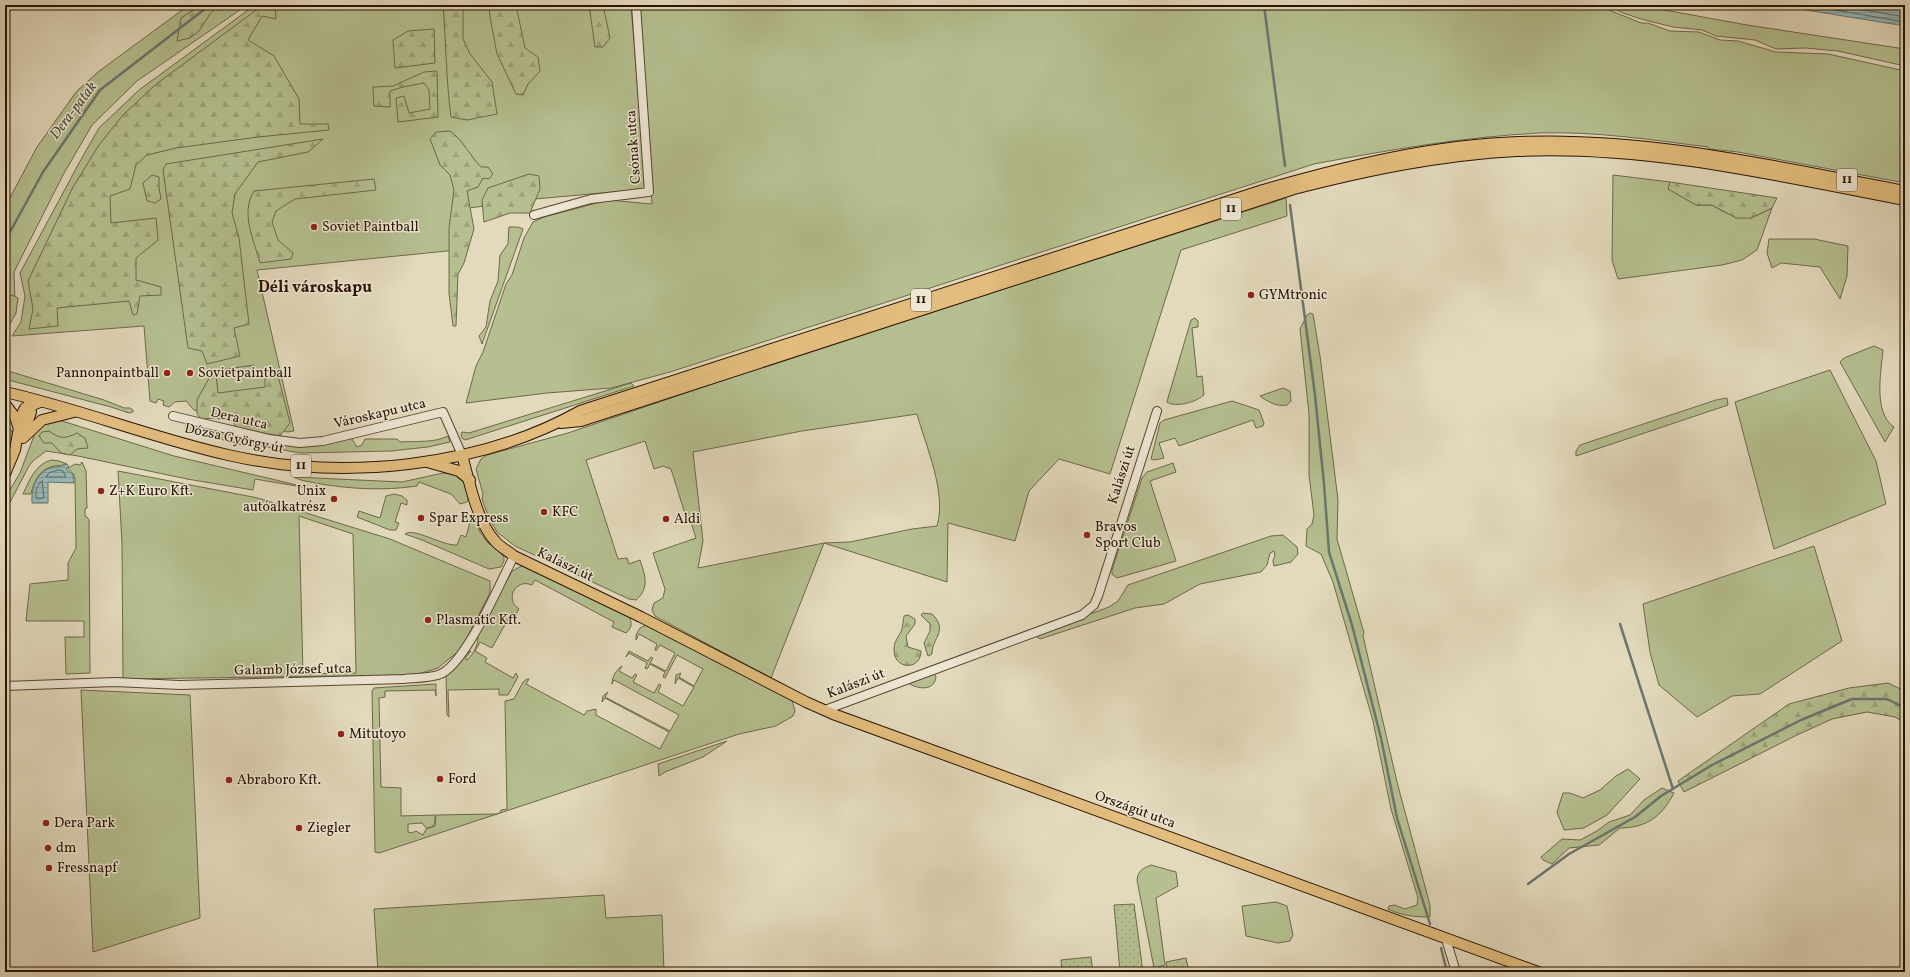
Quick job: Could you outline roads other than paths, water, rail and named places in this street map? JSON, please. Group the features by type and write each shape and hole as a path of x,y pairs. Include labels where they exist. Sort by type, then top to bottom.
{"main road":[{"name":"11","path":"462,455 518,438 557,423 580,411 1262,190 1357,164 1427,151 1519,142 1615,144 1703,154 1905,191"},
{"name":"11","path":"557,423 581,421 1294,189 1366,171 1420,161 1519,151 1606,152 1690,162 1905,200"},
{"name":"Dózsa György út","path":"5,392 32,401 76,411 208,450 243,458 295,466 360,468 390,466 462,455"},
{"path":"15,450 18,426 25,408 32,401"},
{"path":"23,438 31,412 32,401"},
{"path":"5,404 15,417 18,426"},
{"path":"5,474 15,450 23,438 42,420 76,411"},
{"name":"Kalászi út","path":"462,455 488,532 495,542 514,556 641,617 825,710"},
{"path":"424,461 459,472 470,480"},
{"name":"Országút utca","path":"825,710 1538,972"}],"street":[{"name":"Csónak utca","path":"534,215 592,199 650,192 636,5"},
{"name":"Kalászi út","path":"825,710 1082,615 1089,611 1098,596 1157,411"},
{"name":"Városkapu utca","path":"300,443 323,441 443,412 462,455"},
{"name":"Dera utca","path":"173,416 269,439 300,443"},
{"name":"Galamb József utca","path":"5,686 115,682 180,686 404,680 438,675 457,660 470,642 514,556"},
{"path":"1441,937 1456,972"}],"water":[{"path":"1775,5 1905,5 1905,26"},
{"path":"67,464 69,467 66,469 73,475 74,483 48,482 48,503 32,503 33,488 40,475 48,469"}],"waterway":[{"name":"Dera-patak","path":"5,241 43,172 100,90 210,5"},
{"path":"1264,5 1285,166"},
{"path":"1290,205 1315,395 1329,552 1352,625 1381,738 1397,818 1430,924"},
{"path":"1620,624 1673,789"},
{"path":"1528,884 1569,854 1635,817 1661,796 1712,765 1801,720 1852,699 1887,699 1905,708"},
{"path":"1441,948 1447,972"}],"place":[{"name":"Soviet Paintball","path":"314,227"},
{"name":"GYMtronic","path":"1251,295"},
{"name":"Pannonpaintball","path":"167,373"},
{"name":"Sovietpaintball","path":"190,373"},
{"name":"Z+K Euro Kft.","path":"101,491"},
{"name":"Unix autóalkatrész","path":"334,499"},
{"name":"KFC","path":"544,512"},
{"name":"Spar Express","path":"421,518"},
{"name":"Aldi","path":"666,519"},
{"name":"Bravos Sport Club","path":"1087,535"},
{"name":"Plasmatic Kft.","path":"428,620"},
{"name":"Mitutoyo","path":"341,734"},
{"name":"Ford","path":"440,779"},
{"name":"Abraboro Kft.","path":"229,780"},
{"name":"Dera Park","path":"46,823"},
{"name":"Ziegler","path":"299,828"},
{"name":"dm","path":"48,848"},
{"name":"Fressnapf","path":"49,868"}],"district":[{"name":"Déli városkapu","path":"315,288"}]}
